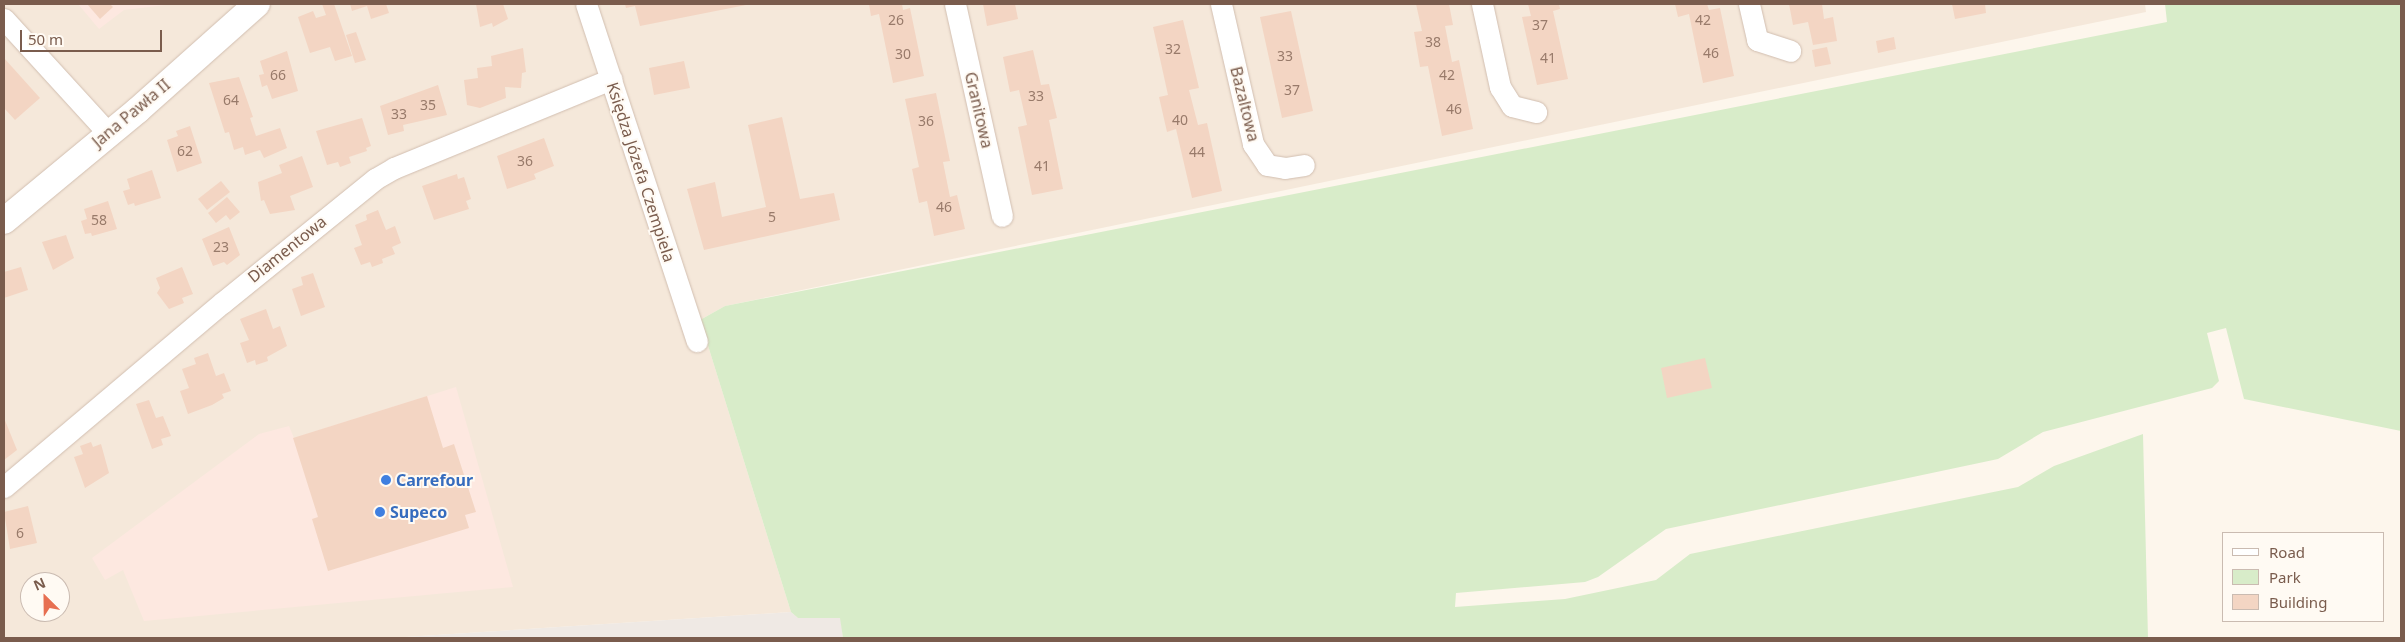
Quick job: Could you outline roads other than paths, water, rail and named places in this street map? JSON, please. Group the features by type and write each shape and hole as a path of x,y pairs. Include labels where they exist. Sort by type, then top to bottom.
{"street":[{"name":"Jana Pawła II","path":"4,221 257,4"},
{"name":"Księdza Józefa Czempiela","path":"586,4 697,340"},
{"name":"Granitowa","path":"955,4 1002,216"},
{"name":"Bazaltowa","path":"1221,4 1252,144 1268,165 1285,168 1304,165"},
{"path":"1482,4 1500,87 1512,106 1536,112"},
{"path":"1750,4 1757,40 1790,51"},
{"path":"4,19 108,133"},
{"name":"Diamentowa","path":"4,486 237,290 375,179 411,161 611,79"}],"place":[{"name":"Carrefour","path":"386,480"},
{"name":"Supeco","path":"380,512"}]}
